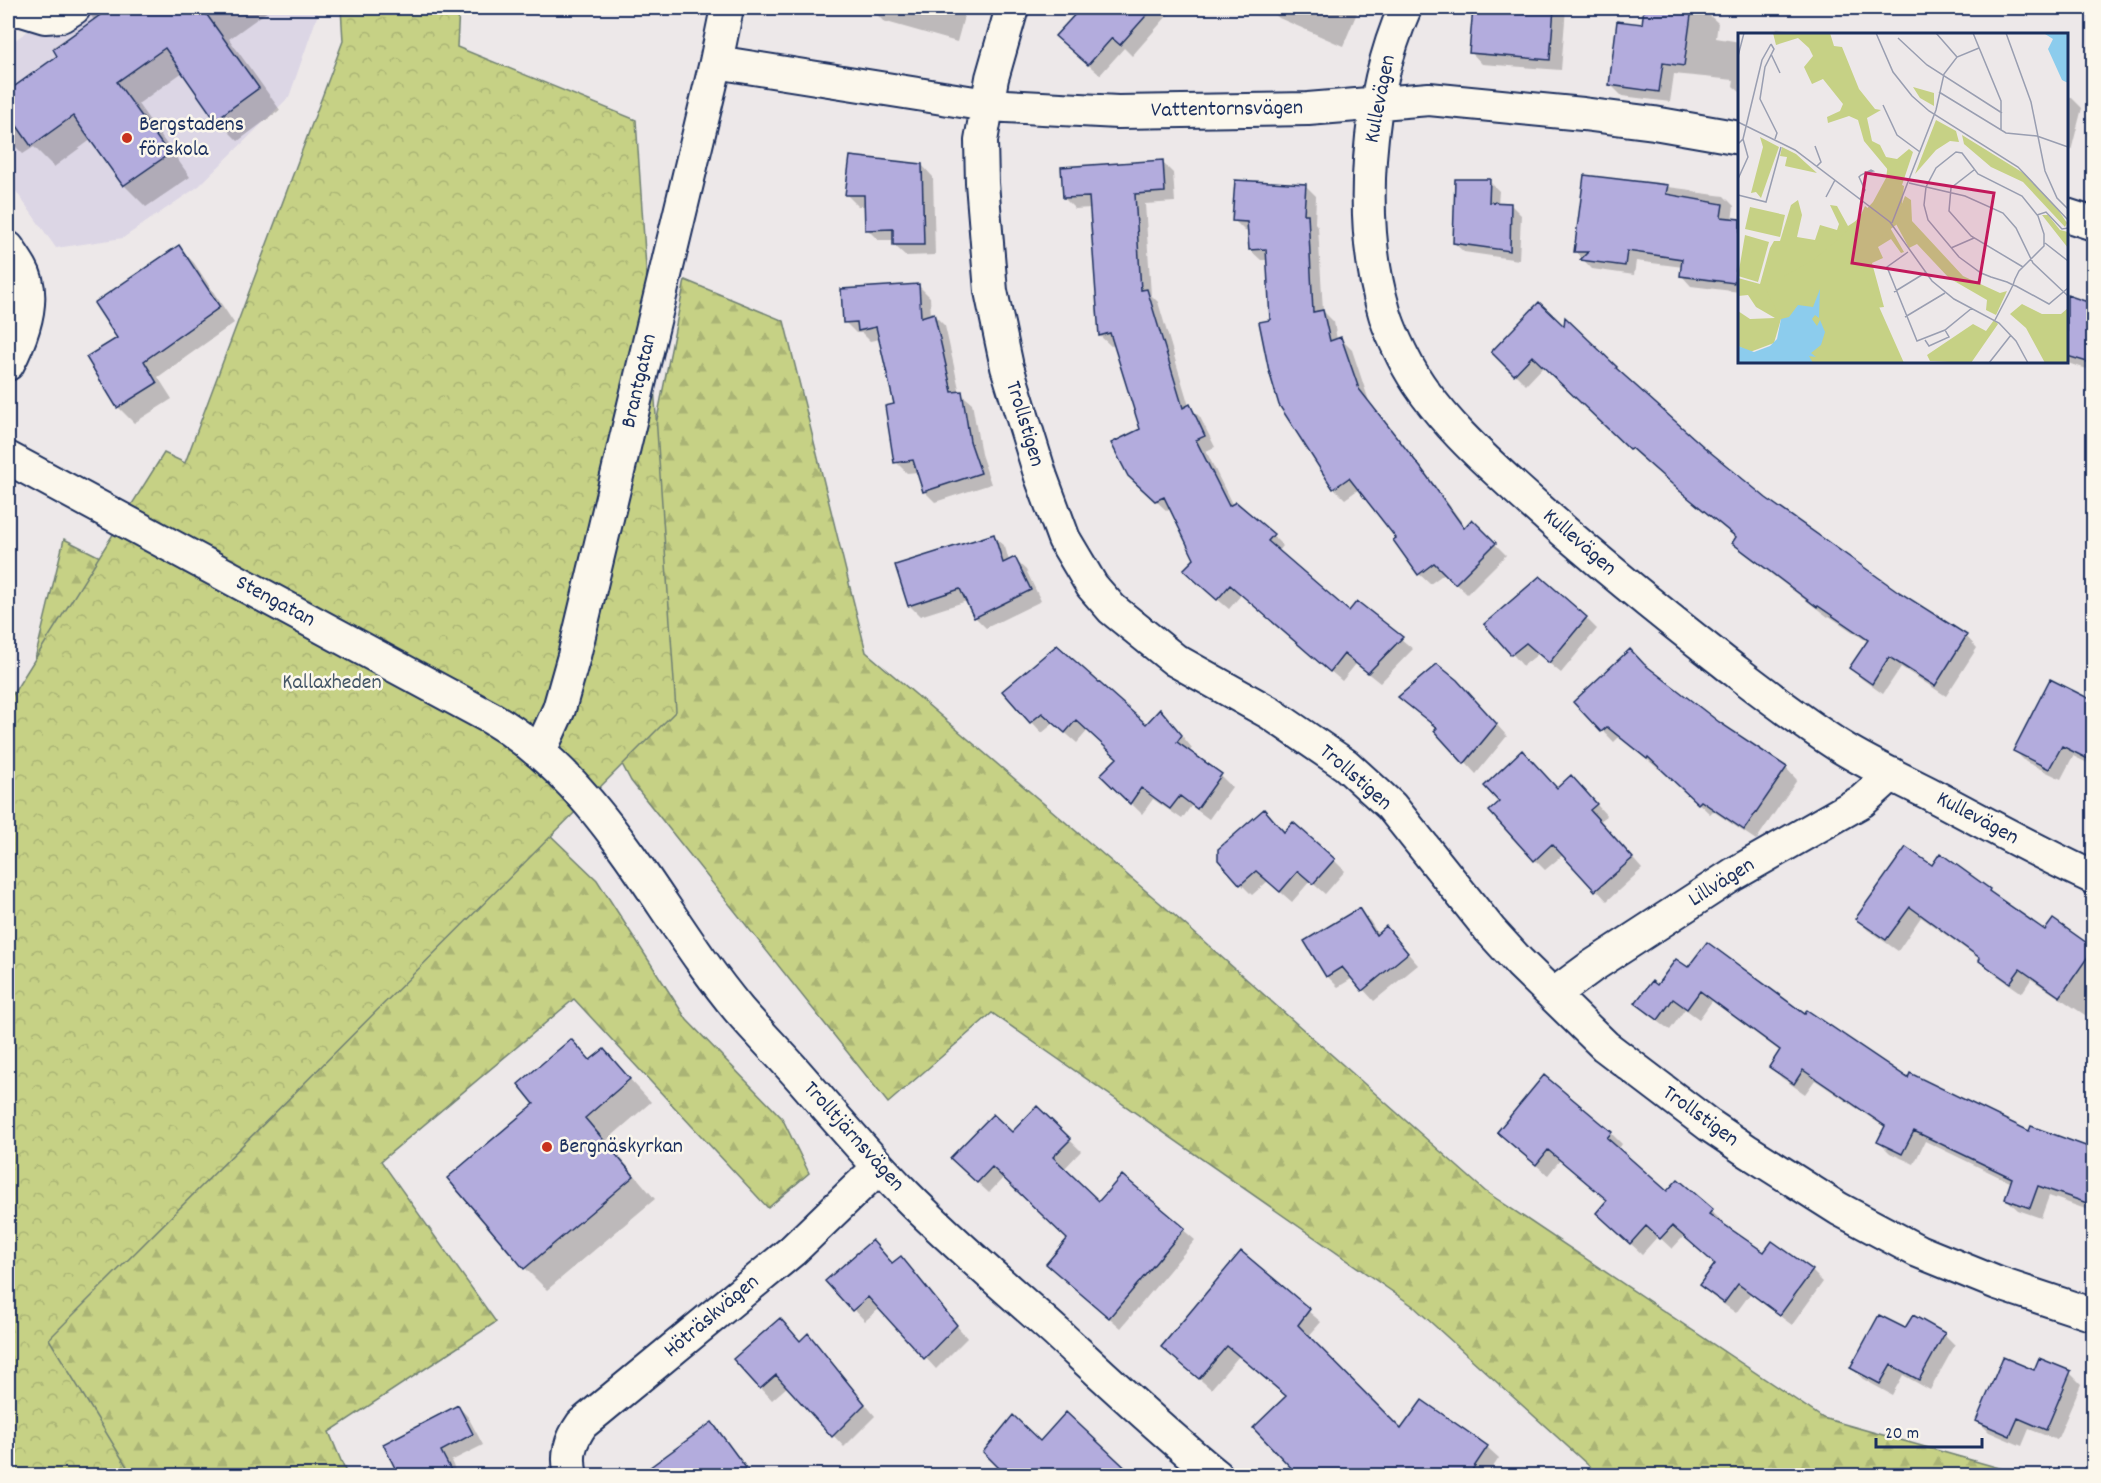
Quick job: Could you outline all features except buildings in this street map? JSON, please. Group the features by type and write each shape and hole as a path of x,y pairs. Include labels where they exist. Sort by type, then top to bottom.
{"street":[{"path":"8,10 61,16 74,8"},
{"name":"Brantgatan","path":"540,751 559,709 574,656 727,8"},
{"name":"Trollstigen","path":"1012,8 992,78 981,141 991,291 1007,367 1041,477 1064,538 1092,586 1112,609 1175,660 1270,713 1346,765 1391,806 1490,930 1553,995 1605,1046 1709,1125 1839,1209 1918,1251 1997,1283 2094,1315"},
{"name":"Kullevägen","path":"1406,8 1397,27 1377,103 1371,142 1369,206 1375,274 1384,314 1404,360 1431,400 1464,438 1599,562 1663,615 1765,693 1841,747 2054,860 2094,878"},
{"name":"Vattentornsvägen","path":"716,62 987,105 1118,112 1308,109 1429,99 1583,114 1654,123 1738,138"},
{"path":"2068,215 2094,224"},
{"path":"8,248 23,269 28,290 28,307 18,344 8,364"},
{"name":"Stengatan","path":"8,458 491,718 540,751"},
{"name":"Trolltjärnsvägen","path":"540,751 572,782 597,812 702,962 739,1010 879,1167 907,1197 1208,1473"},
{"name":"Lillvägen","path":"1553,995 1591,967 1734,874 1862,801 1892,774"},
{"name":"Höträskvägen","path":"571,1476 568,1451 573,1436 582,1424 783,1258 879,1167"}],"shaded area":[{"name":"Bergstadens förskola","path":"61,8 320,8 289,97 199,186 123,238 56,248 8,180 8,45"}],"green space":[{"name":"Kallaxheden","path":"341,8 459,8 457,47 636,120 676,711 49,1339 132,1475 8,1475 8,702 164,453 185,463 343,41"},
{"path":"685,280 784,321 866,652 1173,914 1485,1191 1823,1418 2024,1475 1599,1475 1413,1306 992,1013 888,1103 631,781 597,717"},
{"path":"64,539 158,586 479,767 597,880 687,1020 782,1118 809,1173 768,1208 574,999 381,1161 496,1322 329,1432 347,1475 8,1475 8,765"}],"place":[{"name":"Bergstadens förskola","path":"127,138"},
{"name":"Bergnäskyrkan","path":"547,1147"}]}
